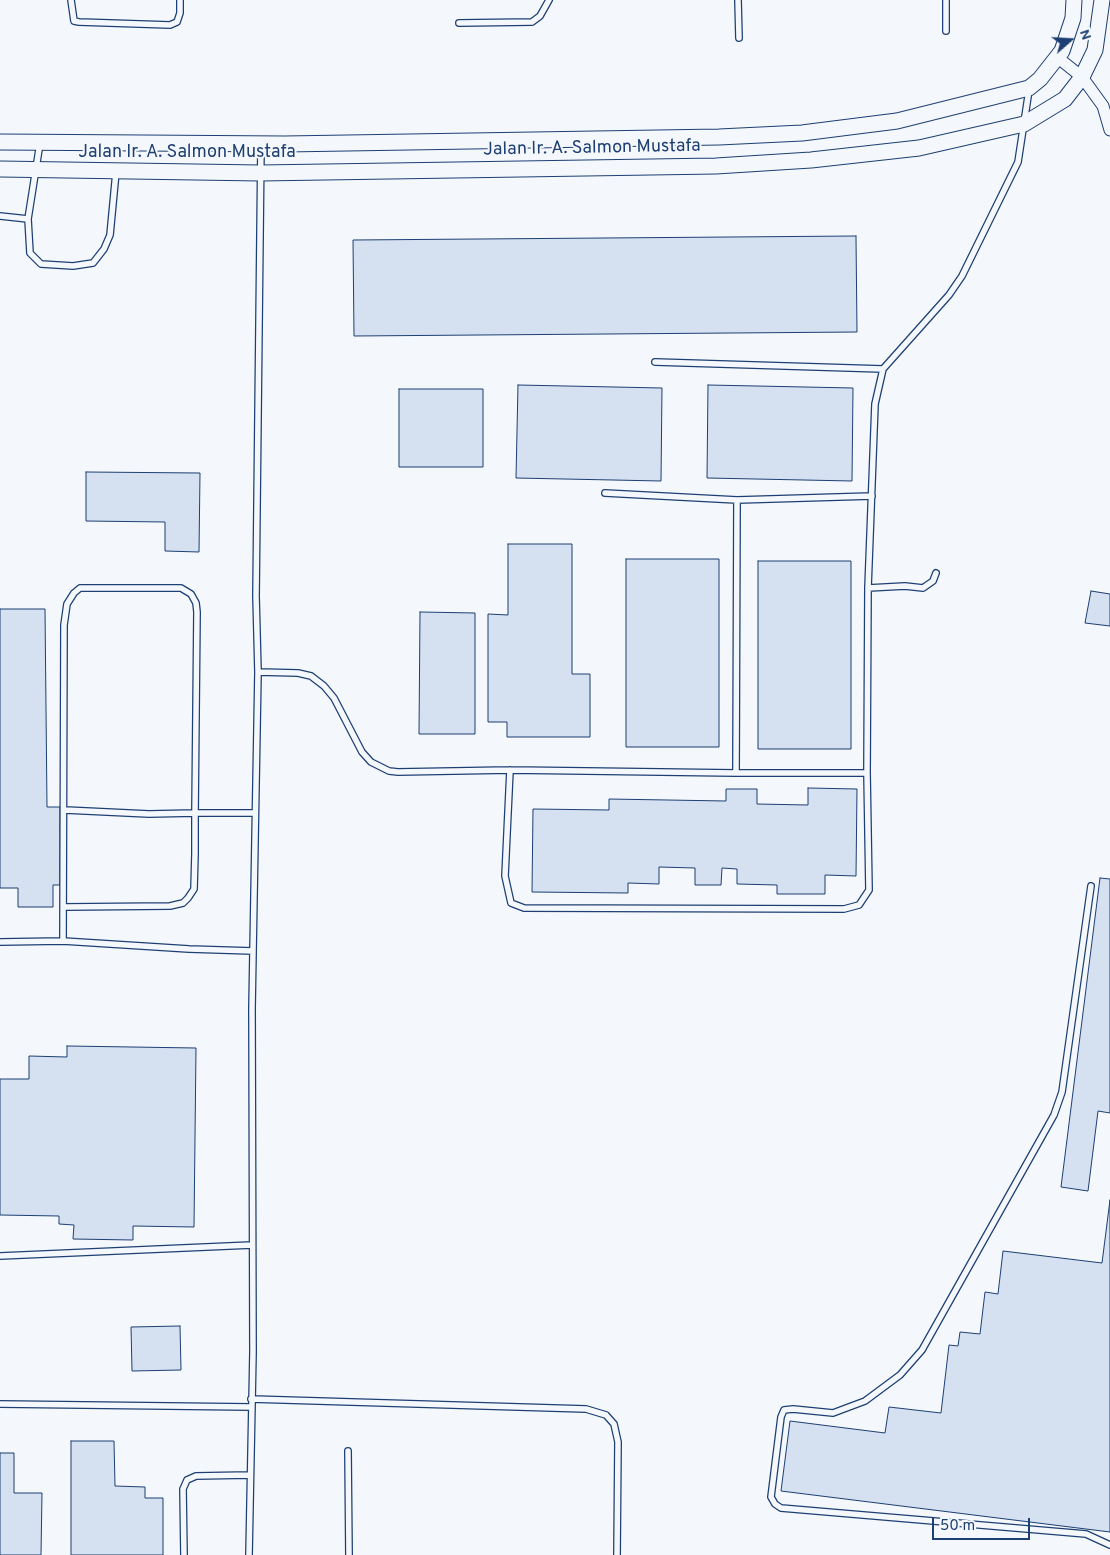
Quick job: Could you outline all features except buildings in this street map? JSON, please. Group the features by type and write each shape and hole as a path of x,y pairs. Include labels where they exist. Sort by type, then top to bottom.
{"street":[{"path":"1030,88 1040,79 1062,51 1073,18 1074,0"},
{"name":"Jalan Ir. A. Salmon Mustafa","path":"0,169 260,173 716,166 792,161 919,148 1024,124 1065,99 1082,77 1095,50 1102,0"},
{"path":"1057,57 1082,77 1103,106 1110,130"},
{"name":"Jalan Ir. A. Salmon Mustafa","path":"0,142 40,144 261,143 719,137 802,134 897,121 1030,88"}],"lane":[{"path":"72,0 72,15 74,20 79,22 170,25 177,22 180,13 180,0"},
{"path":"459,23 532,22 540,16 549,0"},
{"path":"738,0 739,38"},
{"path":"946,0 946,31"},
{"path":"510,770 505,876 511,903 524,908 844,909 859,905 869,890 867,773 869,702 868,588 875,404 883,369 949,295 962,276 1018,162 1030,88"},
{"path":"249,1555 252,1008 258,672 256,586 261,143"},
{"path":"40,144 28,219 30,253 42,264 73,266 93,263 104,249 110,235 116,171"},
{"path":"0,216 28,219"},
{"path":"655,362 883,369"},
{"path":"605,493 737,500 872,496"},
{"path":"736,773 737,500"},
{"path":"868,588 905,586 923,588 933,581 936,573"},
{"path":"64,941 64,624 67,604 74,593 80,588 182,588 191,594 196,603 197,612 194,889 183,903 170,906 65,907"},
{"path":"258,672 298,673 311,676 324,686 334,698 362,752 371,762 398,772 510,770 867,773"},
{"path":"65,810 149,814 255,812"},
{"path":"1091,886 1062,1092 1054,1115 922,1350 900,1375 865,1401 833,1413 793,1409 784,1410 781,1417 771,1497 775,1504 781,1508 1086,1534 1110,1545"},
{"path":"0,942 64,941 253,951"},
{"path":"0,1256 252,1245"},
{"path":"251,1399 586,1409 606,1415 614,1424 618,1442 617,1555"},
{"path":"0,1404 251,1407"},
{"path":"348,1452 349,1555"},
{"path":"184,1555 183,1488 187,1480 196,1476 250,1475"}]}
